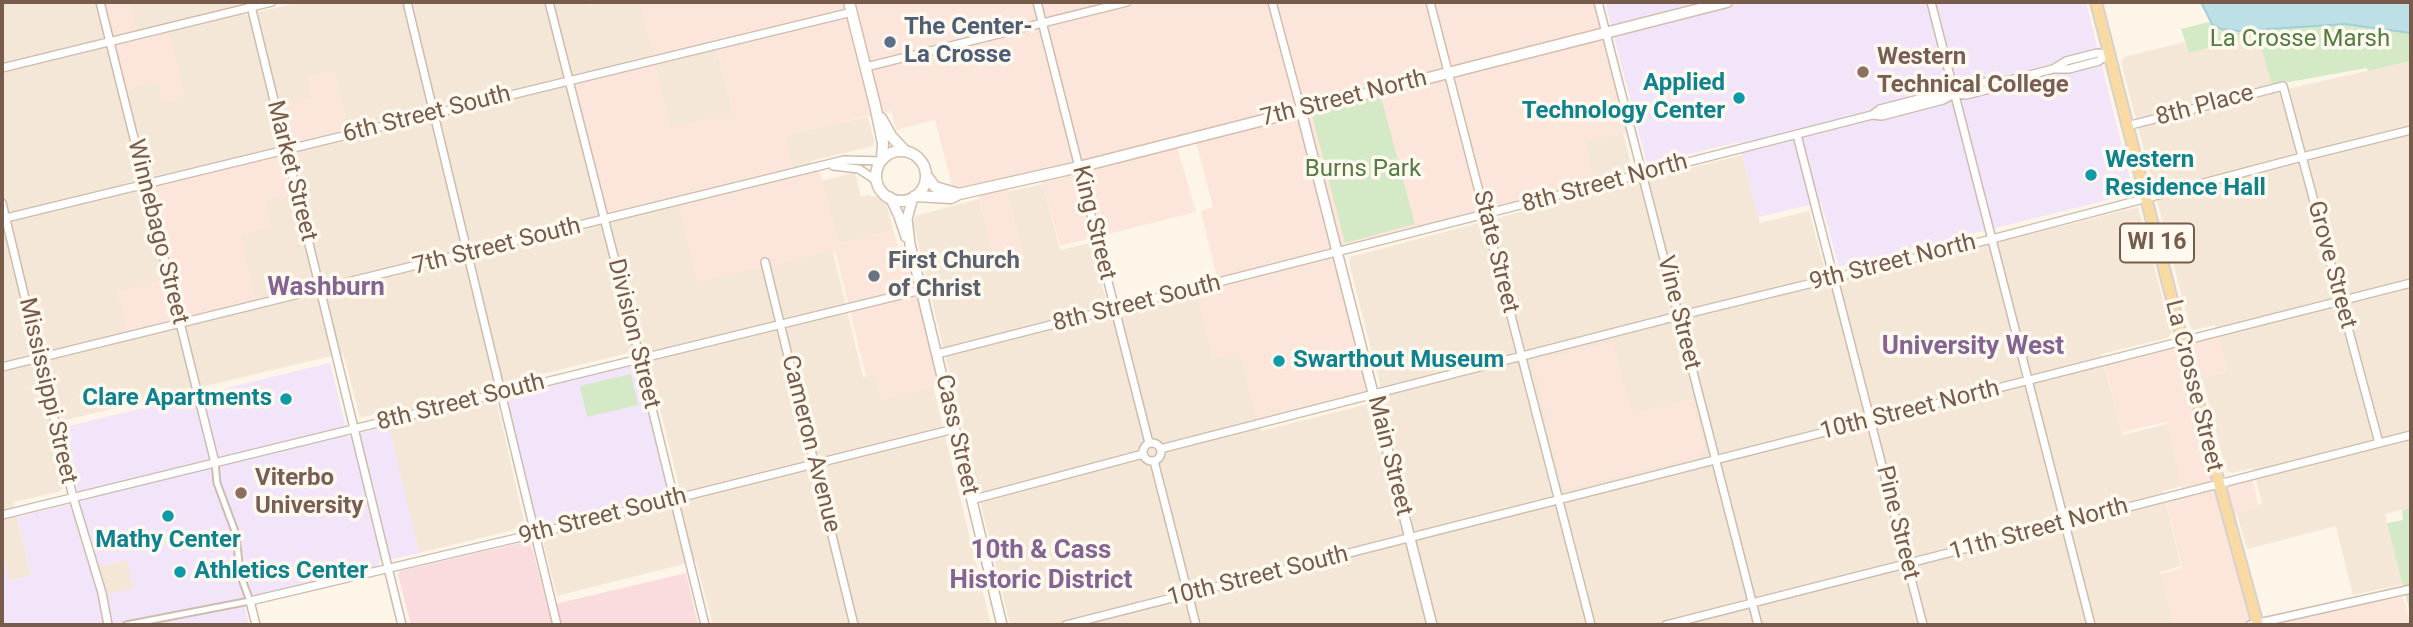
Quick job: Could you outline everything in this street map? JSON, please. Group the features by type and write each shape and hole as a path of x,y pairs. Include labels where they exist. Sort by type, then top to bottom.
{"main road":[{"name":"7th Street North","path":"914,197 945,199 1079,167 1727,2"},
{"name":"La Crosse Street","path":"2096,2 2219,485"},
{"path":"850,7 883,143 877,181 882,191 901,200 914,197 922,188 926,175"},
{"path":"875,105 891,135 905,151 921,161 926,175 935,187 959,194"},
{"path":"882,160 892,153 905,151"},
{"name":"WI 16","path":"2219,485 2256,625"}],"street":[{"name":"Winnebago Street","path":"100,2 215,463"},
{"path":"2,68 110,43 250,4 272,2"},
{"path":"407,2 557,625"},
{"name":"Division Street","path":"549,2 705,625"},
{"name":"King Street","path":"1037,2 1149,443"},
{"path":"866,67 1127,2"},
{"name":"Main Street","path":"1272,2 1432,625"},
{"name":"State Street","path":"1430,2 1591,625"},
{"name":"Vine Street","path":"1598,2 1758,625"},
{"path":"1931,2 2091,625"},
{"name":"Market Street","path":"250,4 402,625"},
{"name":"6th Street South","path":"4,219 569,80 850,7"},
{"name":"8th Street North","path":"1337,252 1797,135 1942,93 1954,94 1964,88 1996,79 2006,81 2053,69 2066,61 2097,53 2109,54"},
{"name":"8th Place","path":"2127,126 2283,86"},
{"name":"Grove Street","path":"2283,86 2379,443"},
{"name":"9th Street North","path":"1373,395 2411,130"},
{"name":"Pine Street","path":"1797,135 1923,625"},
{"name":"7th Street South","path":"2,367 853,159 882,160"},
{"name":"7th Street South","path":"829,165 859,169 877,181"},
{"name":"Cass Street","path":"890,197 909,244 1002,625"},
{"name":"Cass Street","path":"909,244 907,219 914,197"},
{"name":"Mississippi Street","path":"2,203 73,497 102,593 108,625"},
{"name":"8th Street South","path":"937,354 1337,252"},
{"name":"Cameron Avenue","path":"765,262 854,625"},
{"name":"10th Street North","path":"1410,538 2411,283"},
{"name":"8th Street South","path":"2,515 921,290"},
{"path":"1160,449 1373,395"},
{"name":"9th Street South","path":"250,600 534,534 954,429"},
{"name":"11th Street North","path":"1666,625 2411,435"},
{"path":"1149,443 1155,443 1160,449 1159,457 1154,461 1146,459 1143,454 1149,443"},
{"path":"971,500 1143,454"},
{"path":"1154,461 1196,625"},
{"path":"215,463 217,483 238,542 242,583 250,600 256,625"},
{"name":"10th Street South","path":"1066,625 1410,538"},
{"path":"2256,625 2411,589"},
{"path":"126,625 250,600"}],"shaded area":[{"name":"Washburn","path":"2,2 241,2 245,15 301,2 588,2 589,5 604,2 665,2 714,38 733,112 785,135 868,117 873,146 811,161 863,377 875,374 881,400 933,386 991,625 713,625 696,561 557,596 544,545 546,536 683,502 645,349 493,386 525,525 522,528 419,553 385,413 360,417 343,353 49,424 63,488 58,492 13,502 31,575 9,581 2,550"},
{"path":"100,2 129,2 138,36 168,28 186,98 163,103 157,82 122,90"},
{"path":"639,2 1598,2 1630,132 1585,142 1596,186 1338,252 1373,395 1258,424 1240,353 1213,359 1195,289 1218,283 1201,211 1213,207 1195,138 1176,143 1196,212 1060,246 1041,177 1006,186 1023,256 995,263 976,184 953,189 935,120 896,130 891,111 786,135 793,170 818,164 838,244 893,230 898,247 910,244 944,384 881,400 875,375 866,376 836,254 832,251 697,283 678,203 605,220 569,80 654,59","holes":["716,44 733,113 671,127 654,59"]},
{"name":"Western Technical College","path":"1605,2 2086,2 2133,191 2127,195 1839,267 1821,202 1758,217 1739,142 1647,164"},
{"path":"2259,35 2274,92 2411,61 2411,507 2385,514 2403,584 2353,595 2336,526 2247,549 2236,511 2262,504 2253,468 2232,473 2227,471 2225,466 2202,378 2227,372 2215,325 2193,330 2189,324 2121,62 2124,57 2185,42 2189,53"},
{"path":"334,71 350,134 286,150 275,105 312,98 307,76"},
{"path":"1623,133 1636,182 1742,155 1760,223 1809,211 1829,285 2138,207 2172,333 2167,338 2101,354 2123,435 2167,424 2182,486 2163,491 2181,566 2160,572 2174,625 1010,625 914,226 915,216 979,199 997,266 1024,259 1007,192 1043,184 1060,250 1091,243 1111,318 1197,296 1213,359 1240,352 1261,431 1384,400 1350,267 1350,257 1597,192 1585,142"},
{"path":"286,150 296,192 266,201 271,227 241,235 257,305 128,336 117,291 170,278 144,183"},
{"path":"855,172 861,197 868,195 886,201 893,230 838,244 822,181"},
{"path":"2217,332 2227,372 2202,378 2193,385 2219,484 2252,476 2259,508 2228,517 2258,623 2403,597 2411,625 2174,625 2160,574 2182,568 2165,497 2183,493 2166,422 2122,432 2104,362"},
{"path":"1613,341 1632,414 1692,398 1705,451 1698,457 1567,489 1563,486 1533,364 1537,360"},
{"path":"640,359 673,500 534,534 501,393"},
{"name":"Viterbo University","path":"330,363 348,436 389,426 419,553 379,562 376,568 371,570 243,599 249,625 2,625 2,550 9,581 31,575 17,517 80,501 61,428","holes":["127,560 134,588 106,595 98,567"]},
{"path":"524,542 530,544 533,551 547,606 686,573 698,625 411,625 398,575 400,571"},
{"path":"127,560 134,588 106,596 98,567"}],"green space":[{"name":"La Crosse Marsh","path":"2287,2 2411,2 2411,61 2368,71 2367,68 2272,85 2258,35 2189,53 2181,29"},
{"name":"Burns Park","path":"1381,97 1415,224 1345,243 1312,115"},
{"path":"631,374 638,405 587,417 580,386"},
{"path":"2411,507 2411,617 2387,523 2403,520 2402,510"}],"water":[{"path":"2201,2 2411,2 2411,33 2345,24 2240,31 2221,29 2212,24"}],"place":[{"name":"The Center- La Crosse","path":"890,42"},
{"name":"Western Technical College","path":"1863,72"},
{"name":"Applied Technology Center","path":"1739,98"},
{"name":"Western Residence Hall","path":"2091,175"},
{"name":"First Church of Christ","path":"874,276"},
{"name":"Swarthout Museum","path":"1279,361"},
{"name":"Clare Apartments","path":"286,399"},
{"name":"Viterbo University","path":"241,493"},
{"name":"Mathy Center","path":"168,516"},
{"name":"Athletics Center","path":"180,572"}],"district":[{"name":"Washburn","path":"326,288"},
{"name":"University West","path":"1973,347"},
{"name":"10th & Cass Historic District","path":"1041,566"}]}
